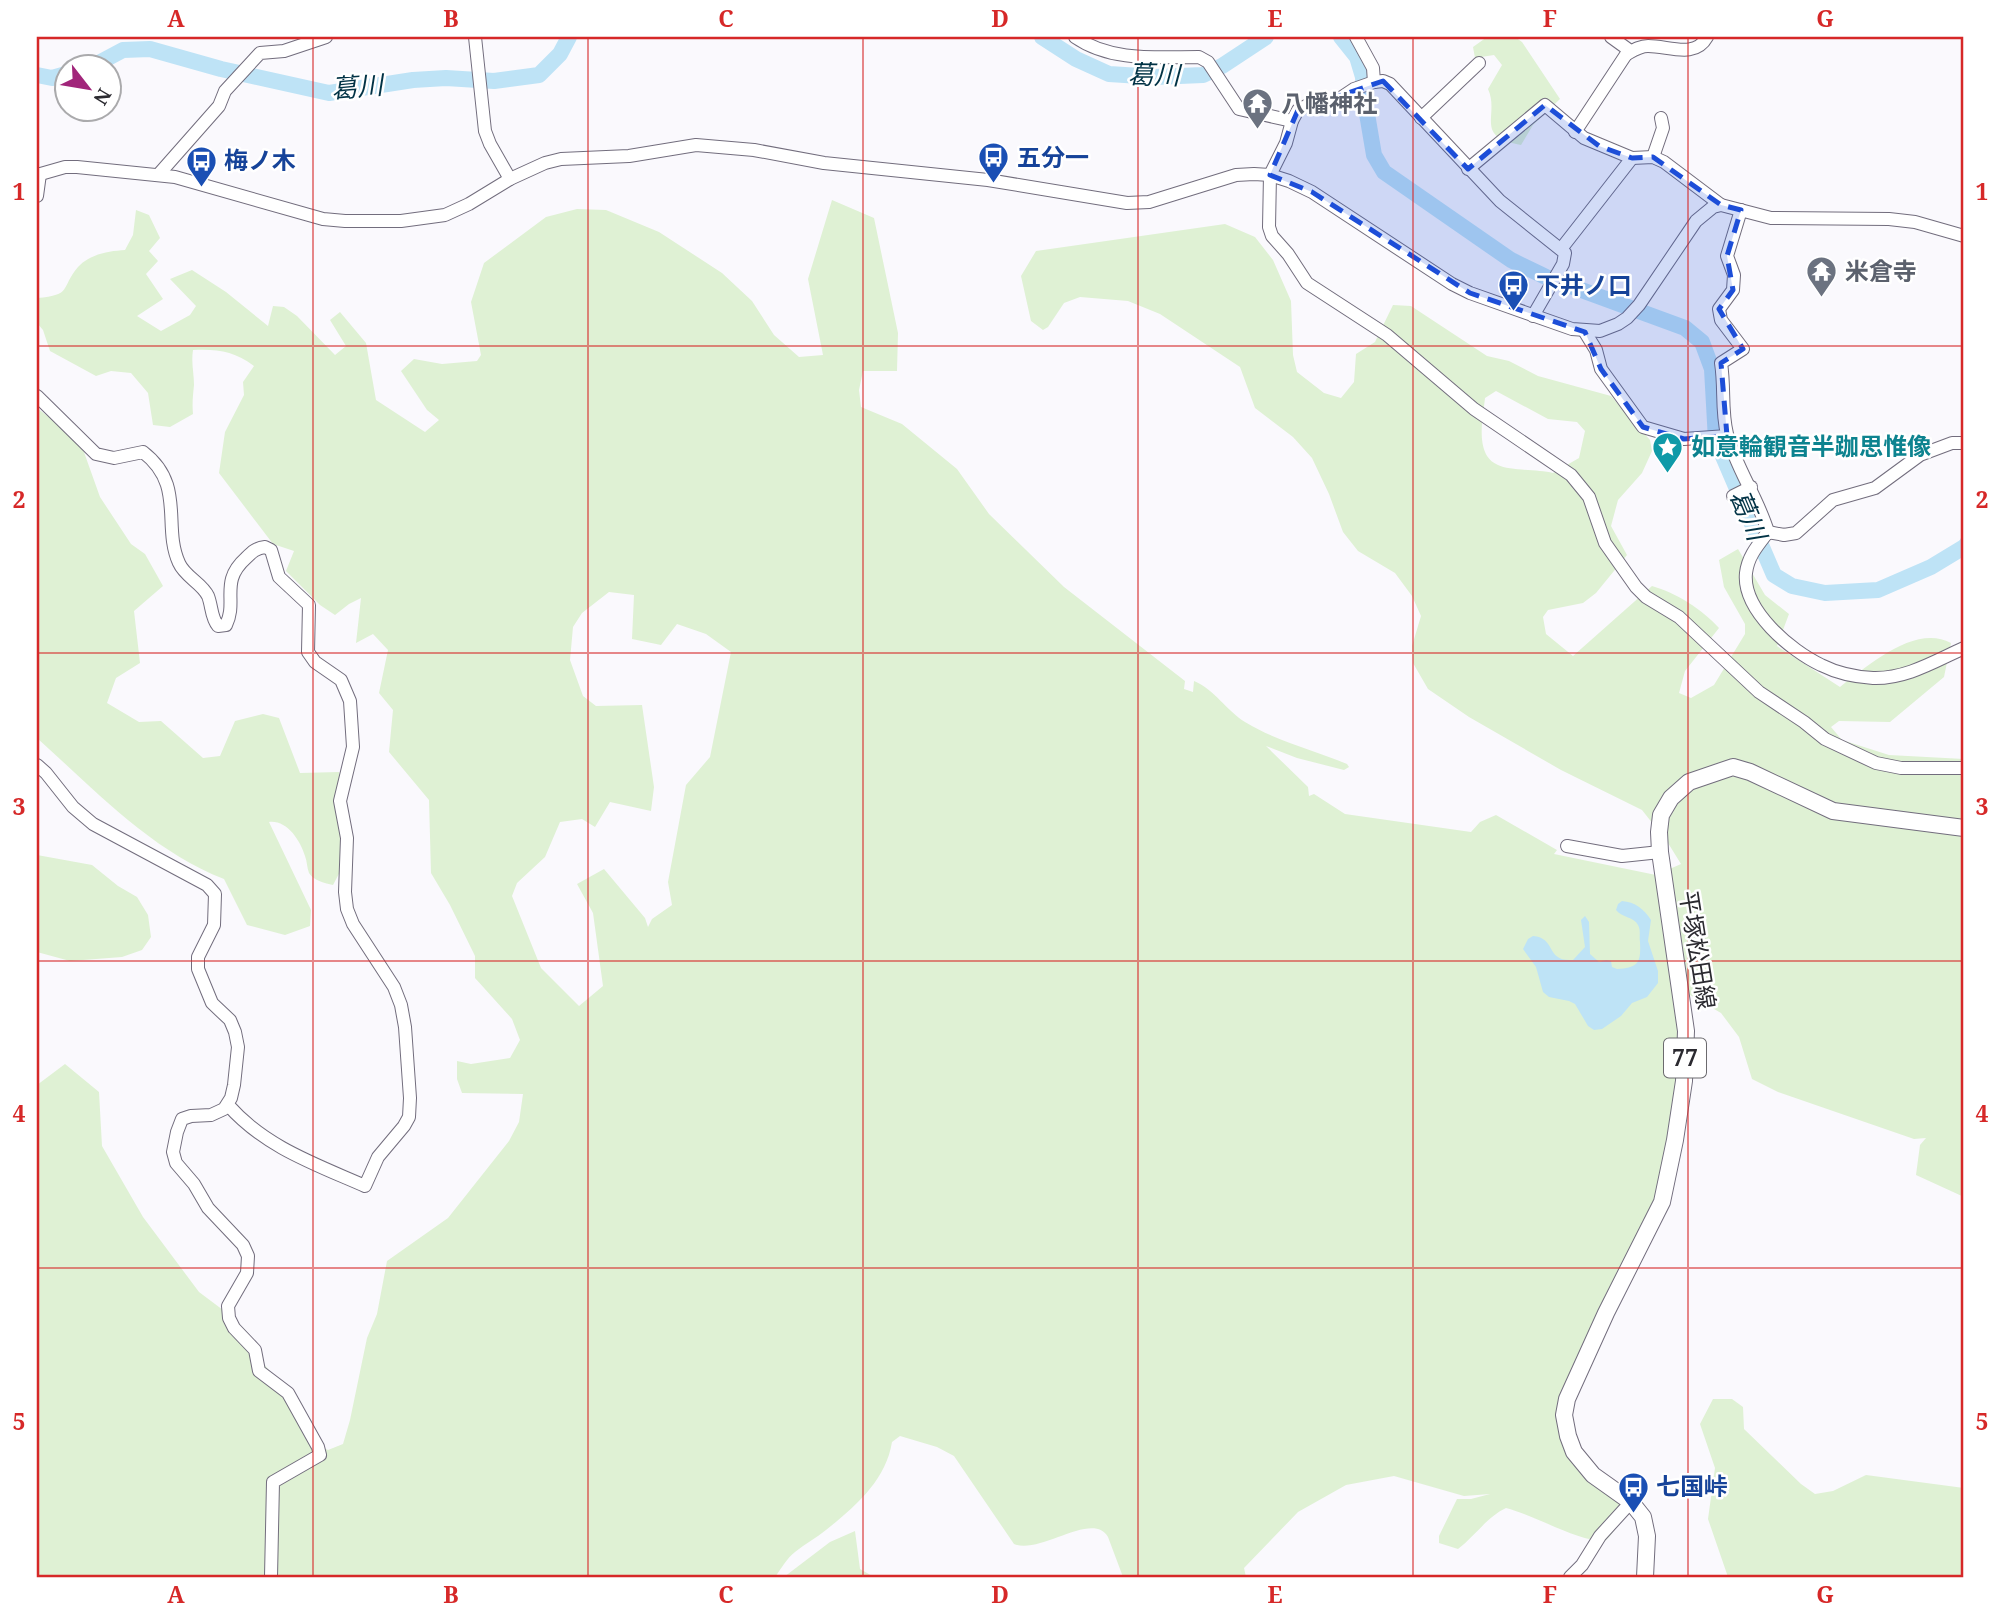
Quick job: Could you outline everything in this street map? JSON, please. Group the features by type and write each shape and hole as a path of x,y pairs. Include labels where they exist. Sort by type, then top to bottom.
{"main road":[{"name":"平塚松田線","path":"1631,1502 1593,1475 1574,1452 1564,1415 1567,1399 1583,1362 1662,1202 1675,1140 1684,1081 1686,1031 1660,852 1661,815 1671,798 1689,782 1733,767 1750,772 1833,811 1855,816 1964,828"},
{"path":"1631,1502 1643,1517 1645,1527 1645,1577"}],"street":[{"path":"159,174 219,106 225,91 260,53 284,51 326,37"},
{"path":"475,37 485,131 510,179"},
{"path":"1075,37 1113,53 1132,57 1199,57 1210,65 1239,109 1292,121"},
{"path":"1356,37 1373,68 1374,82"},
{"path":"1575,132 1629,50 1611,37"},
{"path":"1627,54 1641,47 1651,46 1691,49 1703,44 1707,37"},
{"path":"1421,118 1479,63"},
{"path":"1534,316 1559,274 1565,253 1500,201 1390,84 1383,81 1374,82 1354,89 1336,101 1298,110 1270,175 1269,227 1272,236 1307,283 1387,335 1488,421 1571,475 1589,497 1605,543 1636,587 1646,597 1679,617 1759,692 1838,747 1877,763 1901,768 1964,768"},
{"path":"1468,169 1545,105 1575,132 1599,146 1632,158 1653,157 1664,162 1721,205 1771,218 1889,219 1914,222 1964,236"},
{"path":"1653,157 1663,128 1661,118"},
{"path":"37,196 38,174 65,167 77,167 159,174 323,219 401,220 445,215 530,169 561,159 618,158 696,145 754,150 824,163 988,180 1127,203 1149,202 1237,175 1270,175 1312,192 1452,284 1534,316 1585,332 1600,331 1628,318 1696,220 1706,211 1721,205"},
{"path":"1561,249 1632,158"},
{"path":"1741,210 1727,256 1734,275 1733,290 1719,309 1721,320 1743,349 1721,363 1725,384 1723,401 1726,436 1751,487 1767,534"},
{"path":"1585,332 1596,349 1601,369 1643,428 1684,439 1726,436"},
{"path":"37,396 96,454 114,458 139,452 146,454 152,461 169,491 178,562 187,575 206,592 218,626 226,625 229,618 229,590 237,567 256,549 265,547 271,550 279,577 309,605 307,646 311,658 341,680 351,701 353,747 340,802 347,844 345,901 353,924 394,987 401,1005 405,1027 409,1117 379,1157 365,1186 289,1153 244,1122 228,1105"},
{"path":"1767,534 1796,533 1833,500 1875,488 1920,455 1952,443 1964,443"},
{"path":"1733,496 1751,487"},
{"path":"1767,534 1749,560 1746,575 1747,586 1756,609 1781,638 1821,665 1855,677 1898,676 1964,648"},
{"path":"37,765 73,807 93,824 207,885 215,894 214,925 201,950 198,963 212,1003 230,1020 237,1038 235,1075 228,1105 211,1115 183,1119 177,1132 174,1158 208,1208 247,1251 247,1273 228,1306 229,1318 234,1328 255,1350 259,1371 282,1388 292,1400 316,1441 320,1455 273,1482 271,1577"},
{"path":"1567,846 1622,856 1660,852"},
{"path":"1570,1577 1582,1565 1600,1536 1631,1502"}],"highlighted area":[{"path":"1383,81 1468,169 1545,105 1599,146 1632,158 1653,157 1721,205 1741,210 1727,256 1733,290 1719,309 1743,349 1721,363 1727,436 1684,439 1643,427 1601,369 1585,332 1470,293 1312,192 1270,175 1298,110"}],"green space":[{"path":"1487,37 1515,37 1522,42 1560,99 1533,125 1521,145 1497,137 1493,131 1488,89 1502,65 1494,55 1475,58 1473,47"},
{"path":"832,200 874,218 898,333 897,371 863,371 859,390 861,407 902,424 957,469 989,514 1064,587 1185,681 1184,689 1193,692 1194,681 1257,729 1347,764 1349,767 1344,770 1297,758 1266,746 1308,787 1309,796 1314,794 1345,814 1471,832 1480,822 1496,815 1557,850 1554,854 1656,875 1681,864 1642,810 1561,770 1469,717 1428,689 1413,663 1412,646 1421,616 1412,596 1395,573 1358,551 1343,532 1312,458 1293,437 1255,408 1240,367 1160,314 1128,301 1080,297 1064,303 1048,327 1043,330 1031,321 1021,276 1036,251 1225,224 1255,237 1273,260 1291,301 1293,355 1297,372 1324,393 1341,398 1354,382 1356,354 1375,342 1393,305 1411,306 1487,356 1509,361 1538,376 1611,396 1650,440 1652,451 1642,473 1618,500 1611,526 1627,555 1596,593 1583,603 1548,610 1543,617 1546,634 1573,656 1652,586 1688,602 1719,628 1685,671 1679,693 1691,698 1714,685 1745,634 1745,624 1724,587 1719,560 1738,549 1765,595 1789,614 1777,646 1840,687 1878,658 1908,643 1937,639 1951,643 1944,677 1890,722 1839,721 1831,727 1842,740 1889,755 1964,759 1964,1197 1916,1175 1920,1145 1926,1138 1914,1139 1778,1092 1752,1079 1739,1037 1721,1013 1690,995 1682,1015 1678,1113 1655,1202 1578,1355 1565,1390 1564,1443 1625,1503 1616,1527 1605,1541 1570,1533 1506,1508 1493,1516 1458,1549 1439,1543 1439,1536 1457,1499 1490,1494 1464,1496 1394,1476 1346,1485 1298,1512 1244,1568 1246,1577 1123,1577 1108,1537 1101,1530 1079,1530 1038,1544 1014,1544 954,1456 937,1447 900,1436 892,1442 889,1456 868,1491 837,1521 792,1554 775,1577 37,1577 37,1085 65,1064 99,1092 102,1146 143,1217 199,1292 235,1319 259,1345 259,1358 292,1398 320,1446 328,1450 343,1444 367,1338 377,1314 387,1261 448,1218 509,1141 519,1122 523,1094 462,1093 457,1079 457,1061 471,1064 510,1058 520,1040 512,1019 475,978 475,956 431,873 429,800 389,752 393,710 379,693 388,650 373,634 356,643 361,598 335,615 320,605 286,571 294,551 273,544 219,473 225,432 244,395 243,382 254,366 225,352 193,350 193,414 170,427 153,425 148,393 131,373 111,371 96,376 50,351 43,330 37,323 37,298 61,292 78,267 88,259 106,252 125,250 133,235 136,210 149,215 160,238 149,251 158,261 146,274 163,299 137,316 161,331 190,315 196,306 170,279 192,270 226,292 268,326 273,306 284,307 297,316 335,355 346,346 330,320 340,312 366,343 376,400 425,432 439,420 427,410 401,371 414,359 442,364 477,361 481,355 471,302 484,263 546,217 577,209 606,210 659,232 722,273 752,301 774,335 799,357 823,355 808,279","holes":["1496,391 1548,419 1577,422 1585,431 1579,458 1553,473 1509,468 1490,460 1483,445 1482,425 1485,398","609,592 634,595 632,639 661,645 677,624 706,634 731,652 710,757 686,785 668,882 672,905 652,919 648,927 645,918 604,869 577,884 593,913 603,986 579,1006 541,968 512,896 517,883 545,857 560,822 582,819 595,827 610,802 651,811 654,787 642,705 596,706 583,696 570,660 573,627 582,613"]},
{"path":"37,408 80,441 100,497 131,544 145,554 163,586 134,611 140,663 116,678 107,703 139,722 161,721 203,758 220,756 235,721 263,714 279,718 300,773 339,772 350,853 333,885 311,876 303,850 292,832 282,824 269,822 311,910 310,926 285,935 247,925 224,879 172,852 124,817 37,738"},
{"path":"37,855 92,865 137,897 148,915 151,937 142,950 122,957 70,961 37,952"},
{"path":"1713,1399 1732,1399 1743,1407 1744,1429 1815,1494 1833,1491 1866,1475 1964,1488 1964,1577 1728,1577 1708,1519 1715,1468 1700,1424"},
{"path":"855,1531 860,1569 874,1577 784,1577 830,1542"}],"water":[{"path":"1622,901 1639,907 1651,920 1648,941 1658,971 1658,983 1647,997 1632,1003 1621,1016 1602,1029 1594,1030 1588,1026 1575,1004 1549,997 1543,992 1536,967 1523,949 1528,939 1533,936 1545,941 1558,957 1573,960 1585,947 1581,920 1585,916 1589,922 1590,954 1599,962 1611,961 1612,967 1617,969 1630,967 1637,963 1640,955 1639,929 1634,920 1616,910"}],"waterway":[{"name":"葛川","path":"119,52 150,49 221,69 329,93 413,80 446,78 494,81 539,75 560,54 569,37"},
{"name":"葛川","path":"1042,37 1076,59 1109,74 1156,77 1203,75 1222,66 1266,37"},
{"name":"葛川","path":"1341,37 1357,57 1363,77 1374,155 1384,172 1511,260 1546,277 1685,328 1702,342 1712,369 1716,440 1774,575 1792,586 1825,593 1878,590 1931,567 1964,547"},
{"name":"葛川","path":"37,75 52,78"},
{"path":"1954,553 1964,535"}],"place":[{"name":"八幡神社","path":"1258,131"},
{"name":"五分一","path":"994,185"},
{"name":"梅ノ木","path":"201,188"},
{"name":"米倉寺","path":"1822,299"},
{"name":"下井ノ口","path":"1513,313"},
{"name":"如意輪観音半跏思惟像","path":"1668,474"},
{"name":"七国峠","path":"1633,1514"}]}
